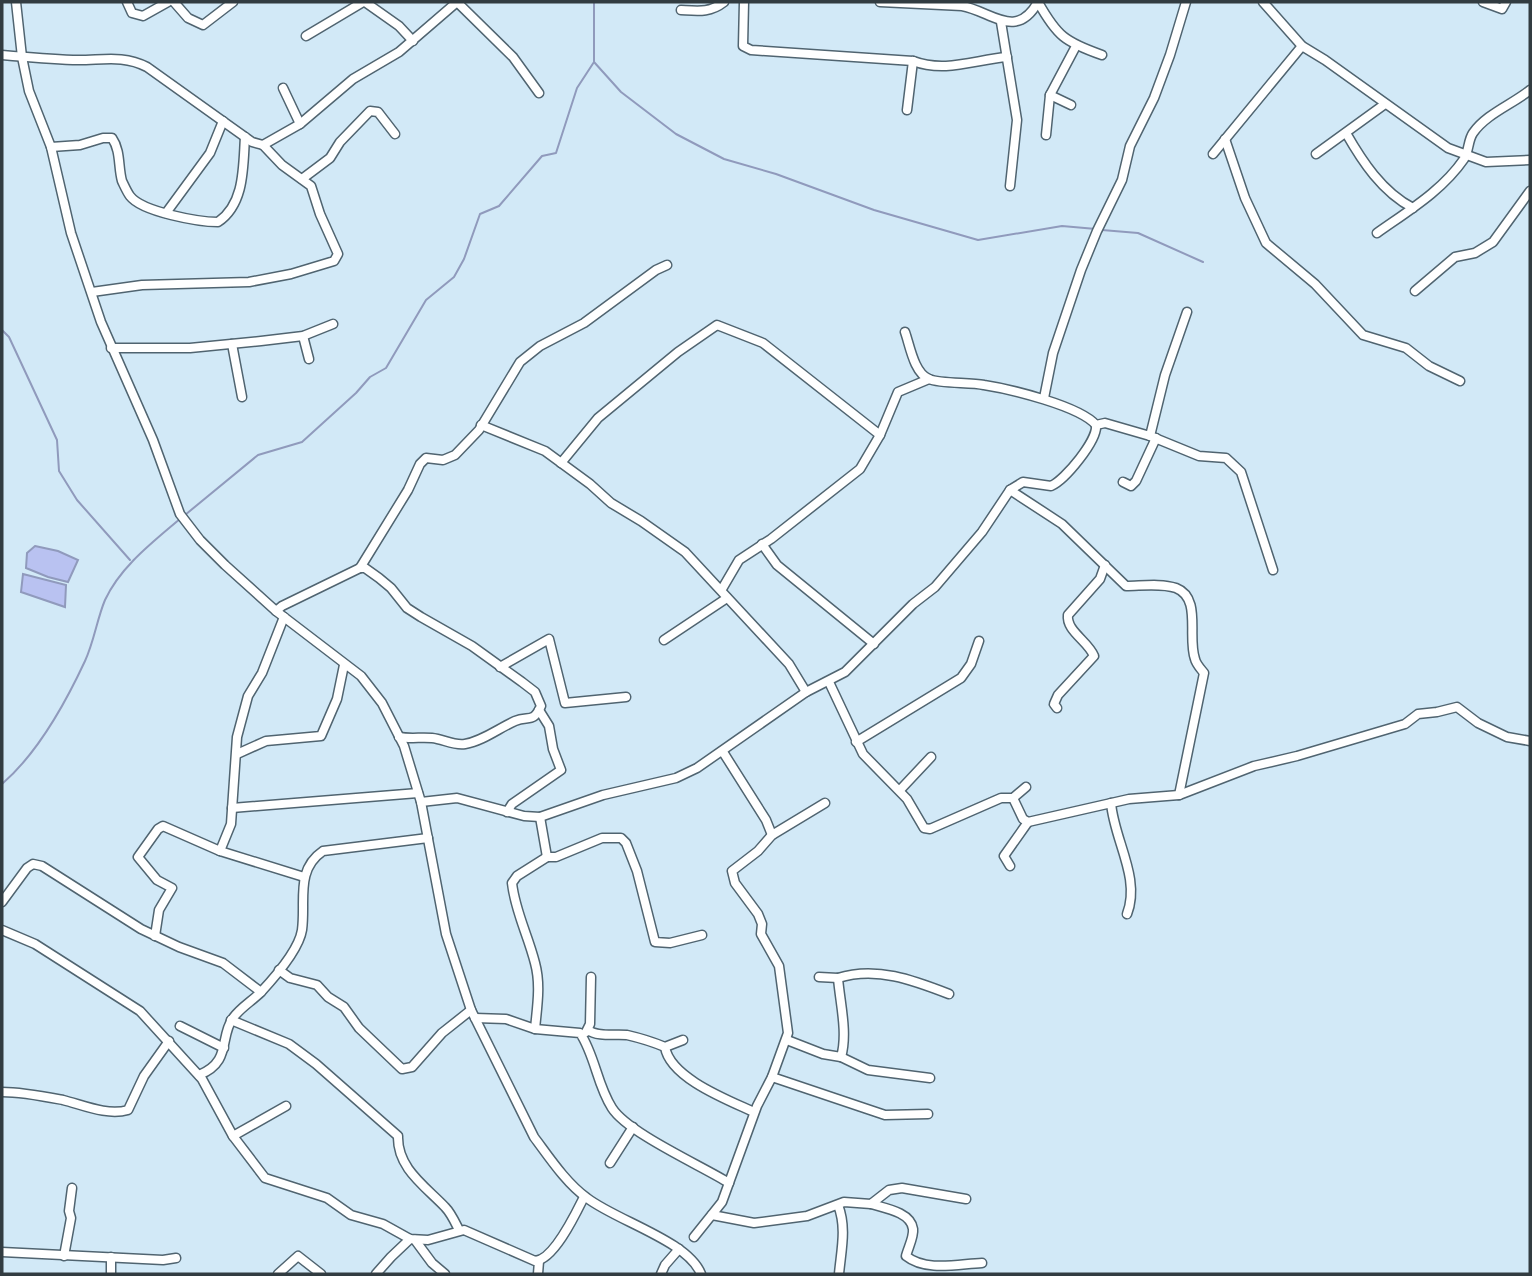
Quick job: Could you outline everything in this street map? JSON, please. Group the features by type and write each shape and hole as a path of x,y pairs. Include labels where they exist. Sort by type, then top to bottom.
{"street":[{"path":"16,2 29,91 51,147 71,233 111,348 153,440 182,517 225,565 276,611 361,676 382,703 399,737 419,797 446,934 473,1014 534,1137 584,1196 613,1216 688,1254 701,1274"},
{"path":"127,2 132,13 143,16 168,2"},
{"path":"174,2 188,18 203,25 233,2"},
{"path":"306,36 364,2 399,26 413,41"},
{"path":"262,145 300,124 353,79 399,52 457,2 513,57 539,93"},
{"path":"681,10 706,12 724,2"},
{"path":"744,2 743,46 751,50 913,61 939,67 963,66 981,59 1007,57"},
{"path":"880,2 962,6 1001,22 1029,15 1038,2 1053,28 1076,46 1102,55"},
{"path":"1044,398 1053,353 1081,270 1122,180 1130,146 1154,98 1185,2"},
{"path":"1263,2 1302,46 1448,148 1486,162 1530,160"},
{"path":"1483,2 1502,9 1506,2"},
{"path":"1001,22 1017,120 1010,186"},
{"path":"1046,135 1050,95 1076,46"},
{"path":"1213,154 1302,46"},
{"path":"2,55 71,60 118,57 134,60 147,67 245,137 262,145 282,165 311,186 338,254 334,261 291,274 249,282 169,284 92,292"},
{"path":"907,110 913,61"},
{"path":"283,88 300,124"},
{"path":"1377,233 1448,180 1466,155 1473,134 1489,118 1530,90"},
{"path":"1050,95 1071,105"},
{"path":"1316,155 1385,104"},
{"path":"302,178 330,158 340,142 370,111 378,112 395,134"},
{"path":"166,213 204,162 223,121"},
{"path":"1346,133 1368,170 1405,204 1413,208"},
{"path":"51,147 80,145 112,138 118,152 122,181 130,197 166,213 198,222 218,222 226,217 235,205 243,166 245,137"},
{"path":"1225,139 1245,198 1266,243 1315,284 1363,335 1406,348 1429,366 1460,381"},
{"path":"1415,291 1455,257 1475,253 1493,242 1530,191"},
{"path":"276,611 360,568 408,490 420,464 426,458 443,460 456,455 481,425 520,362 540,346 584,323 656,270 667,265"},
{"path":"1123,482 1131,486 1136,481 1153,437 1165,375 1188,312"},
{"path":"111,348 190,348 232,344 303,335 333,324"},
{"path":"561,463 598,418 678,352 717,325 763,343 880,435"},
{"path":"905,332 920,371 929,379"},
{"path":"303,335 309,359"},
{"path":"232,344 242,397"},
{"path":"232,808 457,797 507,812 540,817 603,795 676,778 723,751 806,692 845,672 913,604 935,587 982,532 1010,490 1023,482 1051,486 1057,483 1093,440 1097,431 1096,425 1088,418 1044,398 985,385 929,379 898,392 880,435 860,468 738,560 722,589"},
{"path":"1096,425 1105,423 1153,437 1199,456 1226,458 1241,472 1273,569"},
{"path":"481,425 545,451 611,503 641,520 685,552 789,664 806,692"},
{"path":"1010,490 1062,524 1126,586 1175,588 1187,596 1192,608 1191,628 1195,659 1203,673 1179,795"},
{"path":"762,544 777,565 873,644"},
{"path":"1057,708 1054,704 1058,695 1094,656 1086,642 1069,626 1068,615 1100,579 1105,565"},
{"path":"360,568 365,568 379,578 407,607 421,617 472,646 535,692 541,706 537,715 529,720 517,719 481,739 462,745 430,737 414,740 399,737"},
{"path":"664,640 727,598"},
{"path":"220,851 232,824 237,737 248,696 262,673 285,617"},
{"path":"500,667 549,639 565,703 626,697"},
{"path":"856,742 961,678 971,664 979,641"},
{"path":"237,754 266,741 321,736 337,699 344,665"},
{"path":"829,682 856,742 872,765 900,790 921,825 930,829 1001,799 1013,798 1026,787"},
{"path":"1010,866 1004,856 1028,822 1129,799 1179,795 1254,766 1405,724 1418,714 1457,707 1478,723 1507,737 1530,741"},
{"path":"507,812 512,804 561,770 553,749 550,726 539,710"},
{"path":"723,751 766,820 772,835"},
{"path":"900,790 930,757"},
{"path":"1013,798 1023,819 1028,822"},
{"path":"694,1237 722,1202 754,1112 772,1077 788,1033 779,966 761,934 762,923 758,914 732,875 735,867 758,851 772,835 825,803"},
{"path":"1111,803 1113,823 1131,883 1132,900 1127,914"},
{"path":"540,817 547,857"},
{"path":"155,936 159,910 172,888 157,880 138,856 158,829 163,827 220,851 304,877"},
{"path":"199,1075 214,1066 224,1048 231,1020 261,992 301,935 304,877 312,859 323,851 428,838"},
{"path":"535,1029 538,981 535,963 518,915 512,883 517,876 547,857 556,857 602,838 621,838 626,843 637,871 656,942 670,943 702,935"},
{"path":"2,902 27,868 33,864 42,866 155,936 223,962 261,992"},
{"path":"2,930 35,944 139,1011 199,1075 246,1157 265,1178 327,1198 351,1215 383,1224 412,1240 445,1274"},
{"path":"279,970 290,978 317,985 328,997 344,1007 359,1028 402,1069 412,1067 442,1033 473,1014 506,1019 535,1029 630,1036 665,1047 682,1040"},
{"path":"819,977 838,978 849,974 885,973 949,994"},
{"path":"591,978 585,1034 610,1105 618,1116 632,1127 729,1183"},
{"path":"838,978 843,1029 841,1057"},
{"path":"231,1020 289,1044 390,1127 398,1136 397,1149 408,1168 419,1183 448,1209 459,1230"},
{"path":"180,1026 224,1048"},
{"path":"787,1040 823,1054 841,1057 868,1070 930,1079"},
{"path":"2,1092 31,1094 100,1110 128,1110 144,1076 169,1041"},
{"path":"665,1047 666,1057 672,1066 689,1079 754,1112"},
{"path":"772,1077 885,1115 928,1114"},
{"path":"233,1136 286,1106"},
{"path":"610,1163 632,1127"},
{"path":"64,1256 71,1225 72,1188"},
{"path":"872,1204 890,1190 902,1188 966,1199"},
{"path":"538,1274 540,1261 558,1242 584,1196"},
{"path":"712,1215 754,1223 807,1216 844,1202 872,1204 897,1212 911,1224 913,1231 906,1256 915,1263 925,1266 982,1263"},
{"path":"838,1205 844,1236 839,1274"},
{"path":"376,1274 412,1240 428,1240 459,1230 540,1261"},
{"path":"661,1274 679,1249"},
{"path":"2,1252 163,1260 176,1258"},
{"path":"278,1274 298,1256 321,1274"},
{"path":"111,1257 111,1274"}],"water":[{"path":"35,546 58,551 78,560 68,582 26,568 27,553"},
{"path":"23,574 66,585 65,607 21,592"}],"waterway":[{"path":"185,515 258,455 302,442 370,377 386,368 426,300 454,277 464,259 480,214 499,206 542,156 556,153 577,88 594,62 594,2"},
{"path":"594,62 621,92 676,134 724,159 776,174 874,210 978,240 1062,226 1096,229"},
{"path":"1102,230 1138,233 1203,262"},
{"path":"2,330 9,337 57,440 59,471 77,500 130,560"},
{"path":"2,784 39,743 59,711 88,654 105,600 120,576 139,555 181,518"}]}
